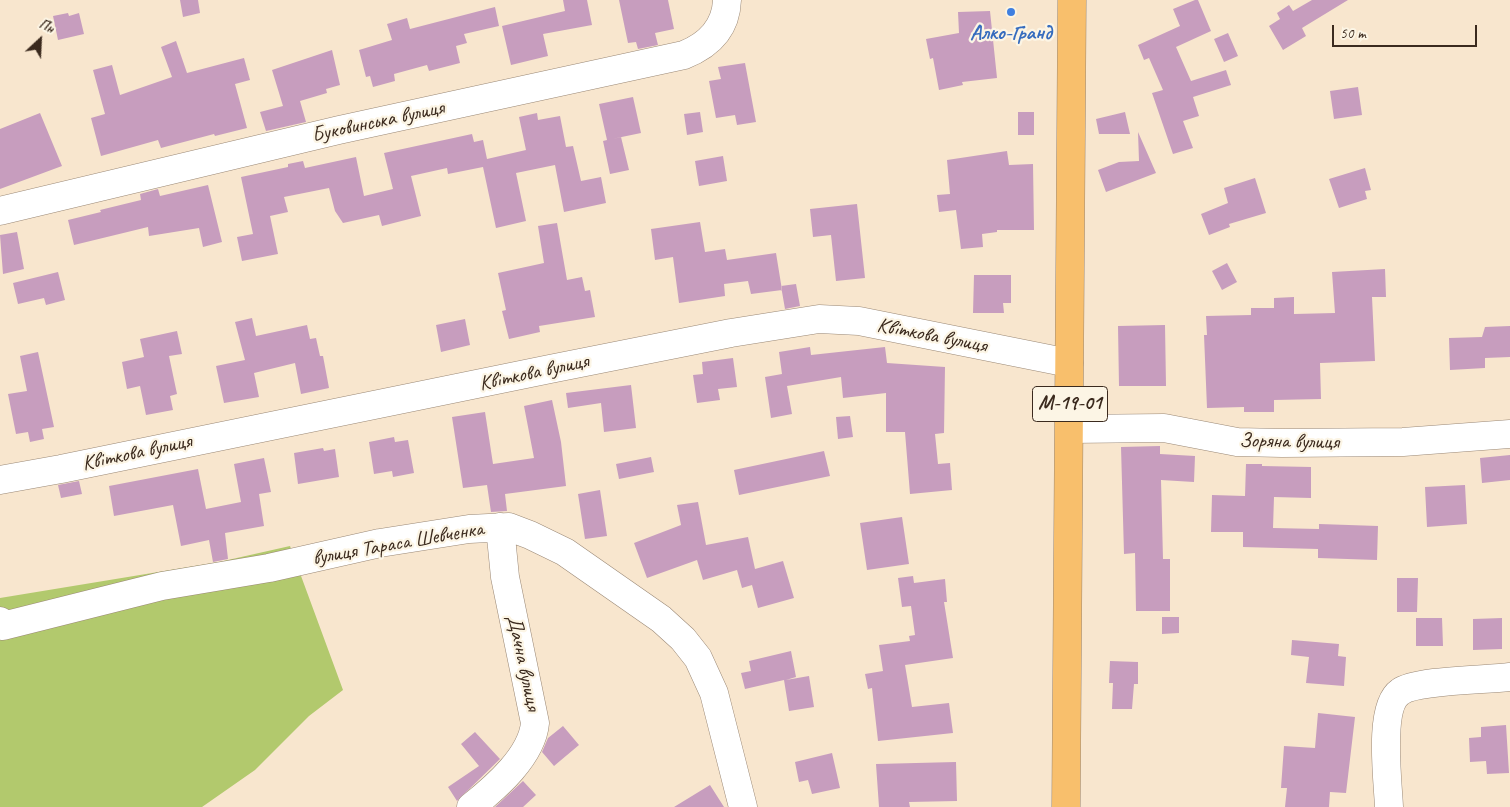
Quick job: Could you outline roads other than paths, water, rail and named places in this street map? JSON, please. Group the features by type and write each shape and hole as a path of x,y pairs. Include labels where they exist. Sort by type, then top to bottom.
{"main road":[{"name":"М-19-01","path":"1066,807 1072,0"}],"street":[{"name":"Буковинська вулиця","path":"0,211 339,130 684,55 703,46 717,32 725,13 727,0"},
{"name":"Квіткова вулиця","path":"0,480 61,470 731,333 819,319 867,323 1070,363"},
{"name":"Зоряна вулиця","path":"1070,429 1164,428 1237,442 1282,443 1403,442 1510,434"},
{"name":"вулиця Тараса Шевченка","path":"0,621 3,626 162,586 269,568 406,539 470,528 500,527 517,530 565,552 661,619 683,639 698,658 714,694 743,807"},
{"name":"Дачна вулиця","path":"471,807 516,762 530,742 535,723 505,577 500,527"},
{"path":"1389,807 1387,727 1392,702 1397,694 1405,689 1425,685 1510,678"}],"place":[{"name":"Алко-Гранд","path":"1011,12"}]}
